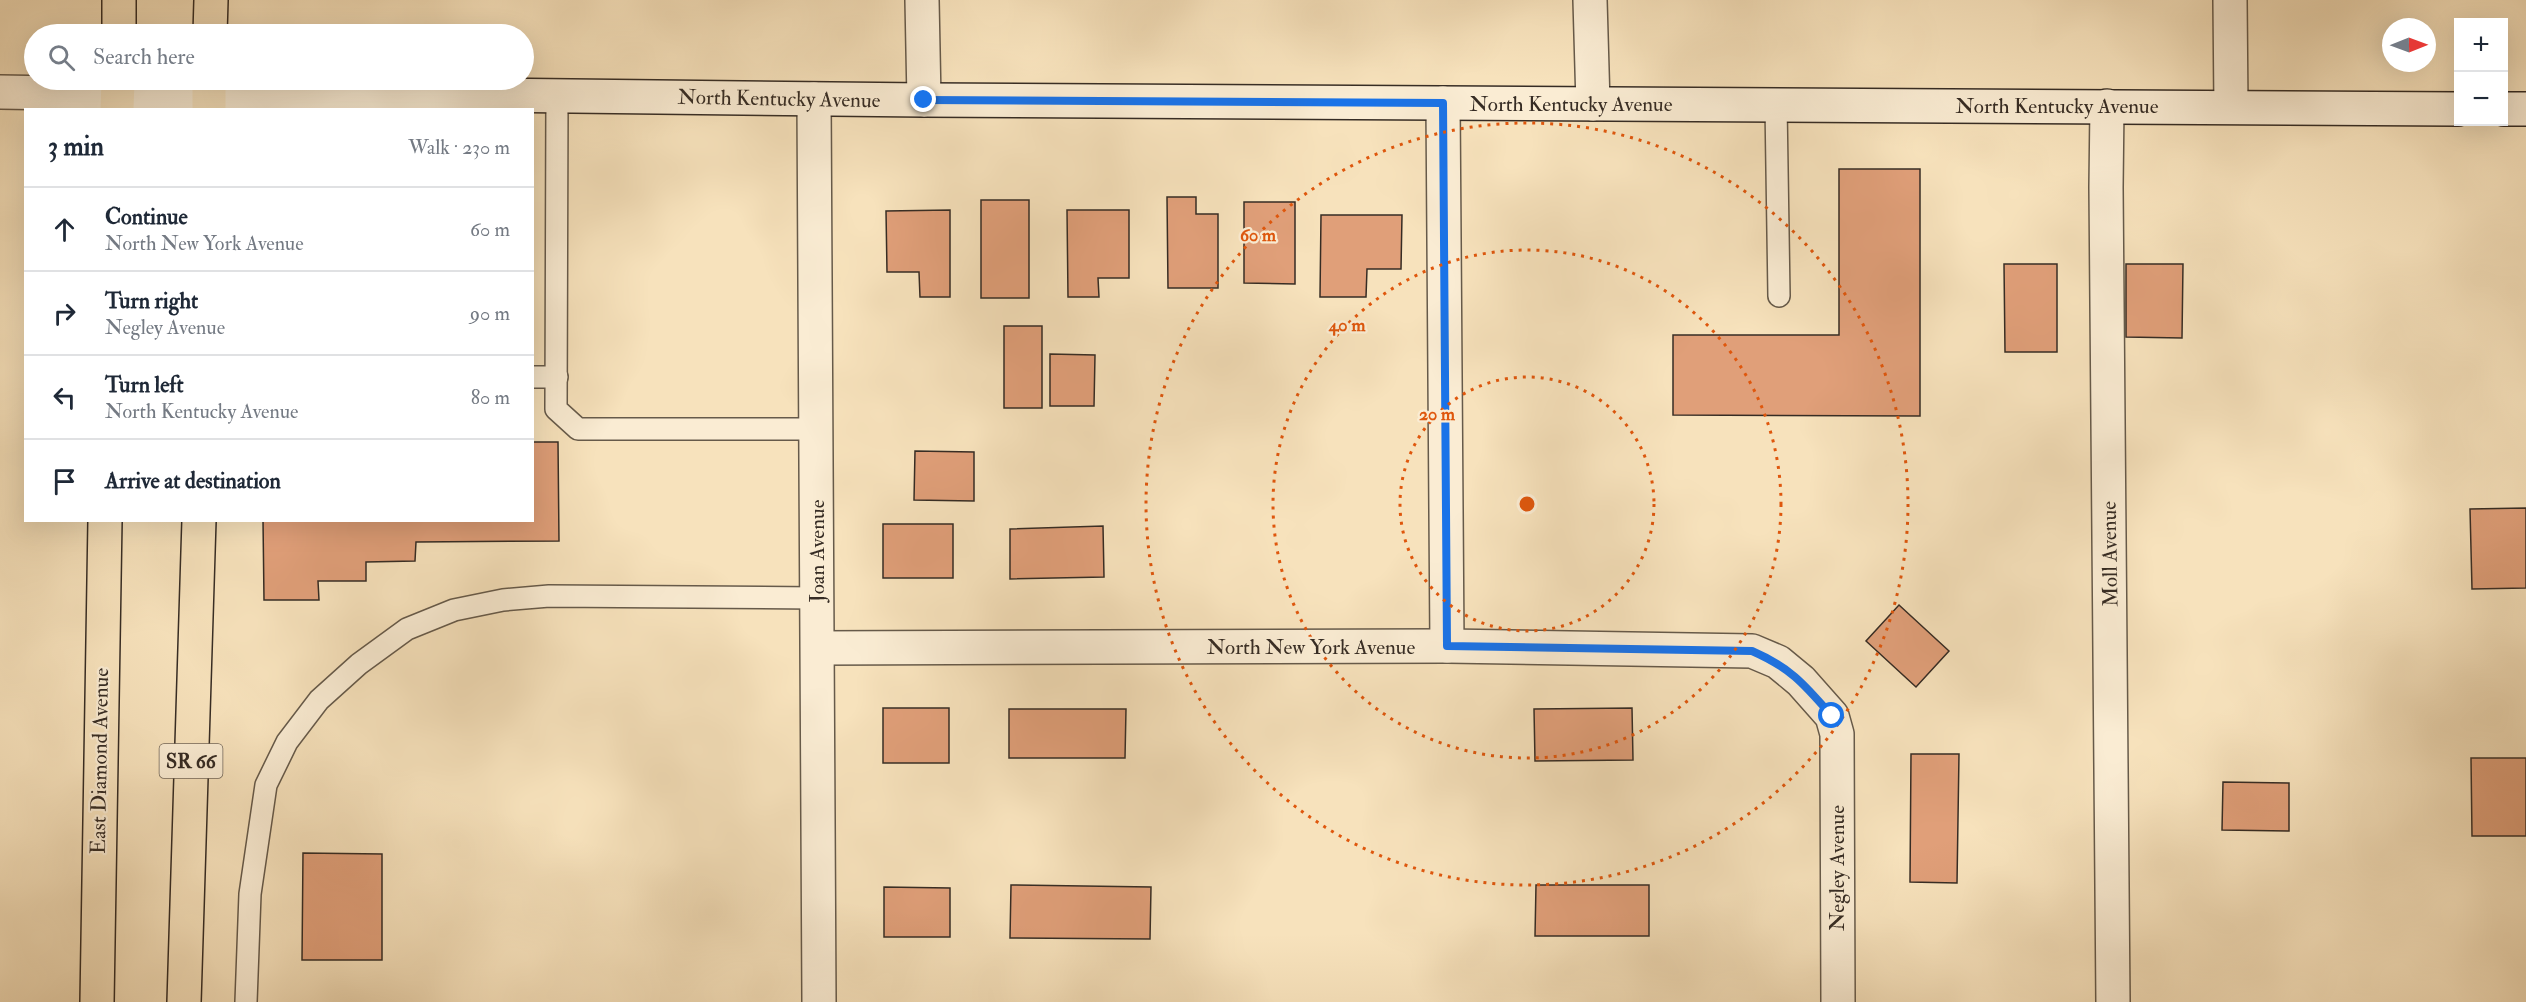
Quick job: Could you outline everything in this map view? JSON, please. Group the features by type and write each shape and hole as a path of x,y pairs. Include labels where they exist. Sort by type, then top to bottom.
{"main road":[{"path":"118,24 119,0"},
{"path":"210,24 211,0"},
{"name":"East Diamond Avenue","path":"97,1002 105,522"},
{"name":"SR 66","path":"184,1002 199,522"}],"street":[{"path":"922,0 924,100"},
{"path":"1590,0 1593,104"},
{"path":"2230,0 2232,107"},
{"name":"North Kentucky Avenue","path":"0,92 2454,109"},
{"name":"Joan Avenue","path":"814,99 819,1002"},
{"path":"1443,103 1447,646"},
{"name":"Moll Avenue","path":"2107,106 2113,1002"},
{"path":"2508,109 2526,109"},
{"name":"North New York Avenue","path":"818,648 1447,646 1752,651 1778,662 1801,681 1832,716 1837,734"},
{"name":"Negley Avenue","path":"1837,734 1838,1002"}],"lane":[{"path":"557,96 556,409 578,429 816,429"},
{"path":"1776,105 1779,297"},
{"path":"534,377 557,377"},
{"path":"246,1002 250,894 266,785 287,742 319,700 359,664 407,629 453,610 503,600 549,596 817,598"}],"building":[{"path":"1839,169 1920,169 1920,416 1673,415 1673,335 1839,335"},
{"path":"1167,197 1196,197 1196,214 1218,214 1218,288 1168,288"},
{"path":"981,200 1029,200 1029,298 981,298"},
{"path":"1244,202 1295,202 1295,284 1244,283"},
{"path":"950,210 950,297 920,297 919,272 887,272 886,211"},
{"path":"1067,210 1129,210 1129,278 1098,278 1099,297 1068,297"},
{"path":"1321,215 1402,215 1401,269 1367,269 1366,297 1320,297"},
{"path":"2004,264 2057,264 2057,352 2005,352"},
{"path":"2126,264 2183,264 2182,338 2126,337"},
{"path":"1004,326 1042,326 1042,408 1004,408"},
{"path":"1050,354 1095,355 1094,406 1050,406"},
{"path":"534,442 558,442 559,541 416,542 415,561 366,562 366,581 318,581 319,600 264,600 263,522 534,522"},
{"path":"915,451 974,452 974,501 914,500"},
{"path":"2526,508 2526,588 2472,589 2470,509"},
{"path":"883,524 953,524 953,578 883,578"},
{"path":"1103,526 1104,577 1010,579 1010,529"},
{"path":"1899,605 1949,651 1916,687 1866,641"},
{"path":"883,708 949,708 949,763 883,763"},
{"path":"1632,708 1633,760 1535,761 1534,709"},
{"path":"1009,709 1126,709 1125,758 1009,758"},
{"path":"1911,754 1959,754 1957,883 1910,882"},
{"path":"2471,758 2526,758 2526,836 2472,836"},
{"path":"2223,782 2289,783 2289,831 2222,830"},
{"path":"303,853 382,854 382,960 302,960"},
{"path":"1011,885 1151,887 1150,939 1010,938"},
{"path":"1536,885 1649,885 1649,936 1535,936"},
{"path":"884,887 950,888 950,937 884,937"}],"route":[{"path":"924,100 1443,103 1447,646 1752,651 1778,662 1801,681 1832,716"}]}
